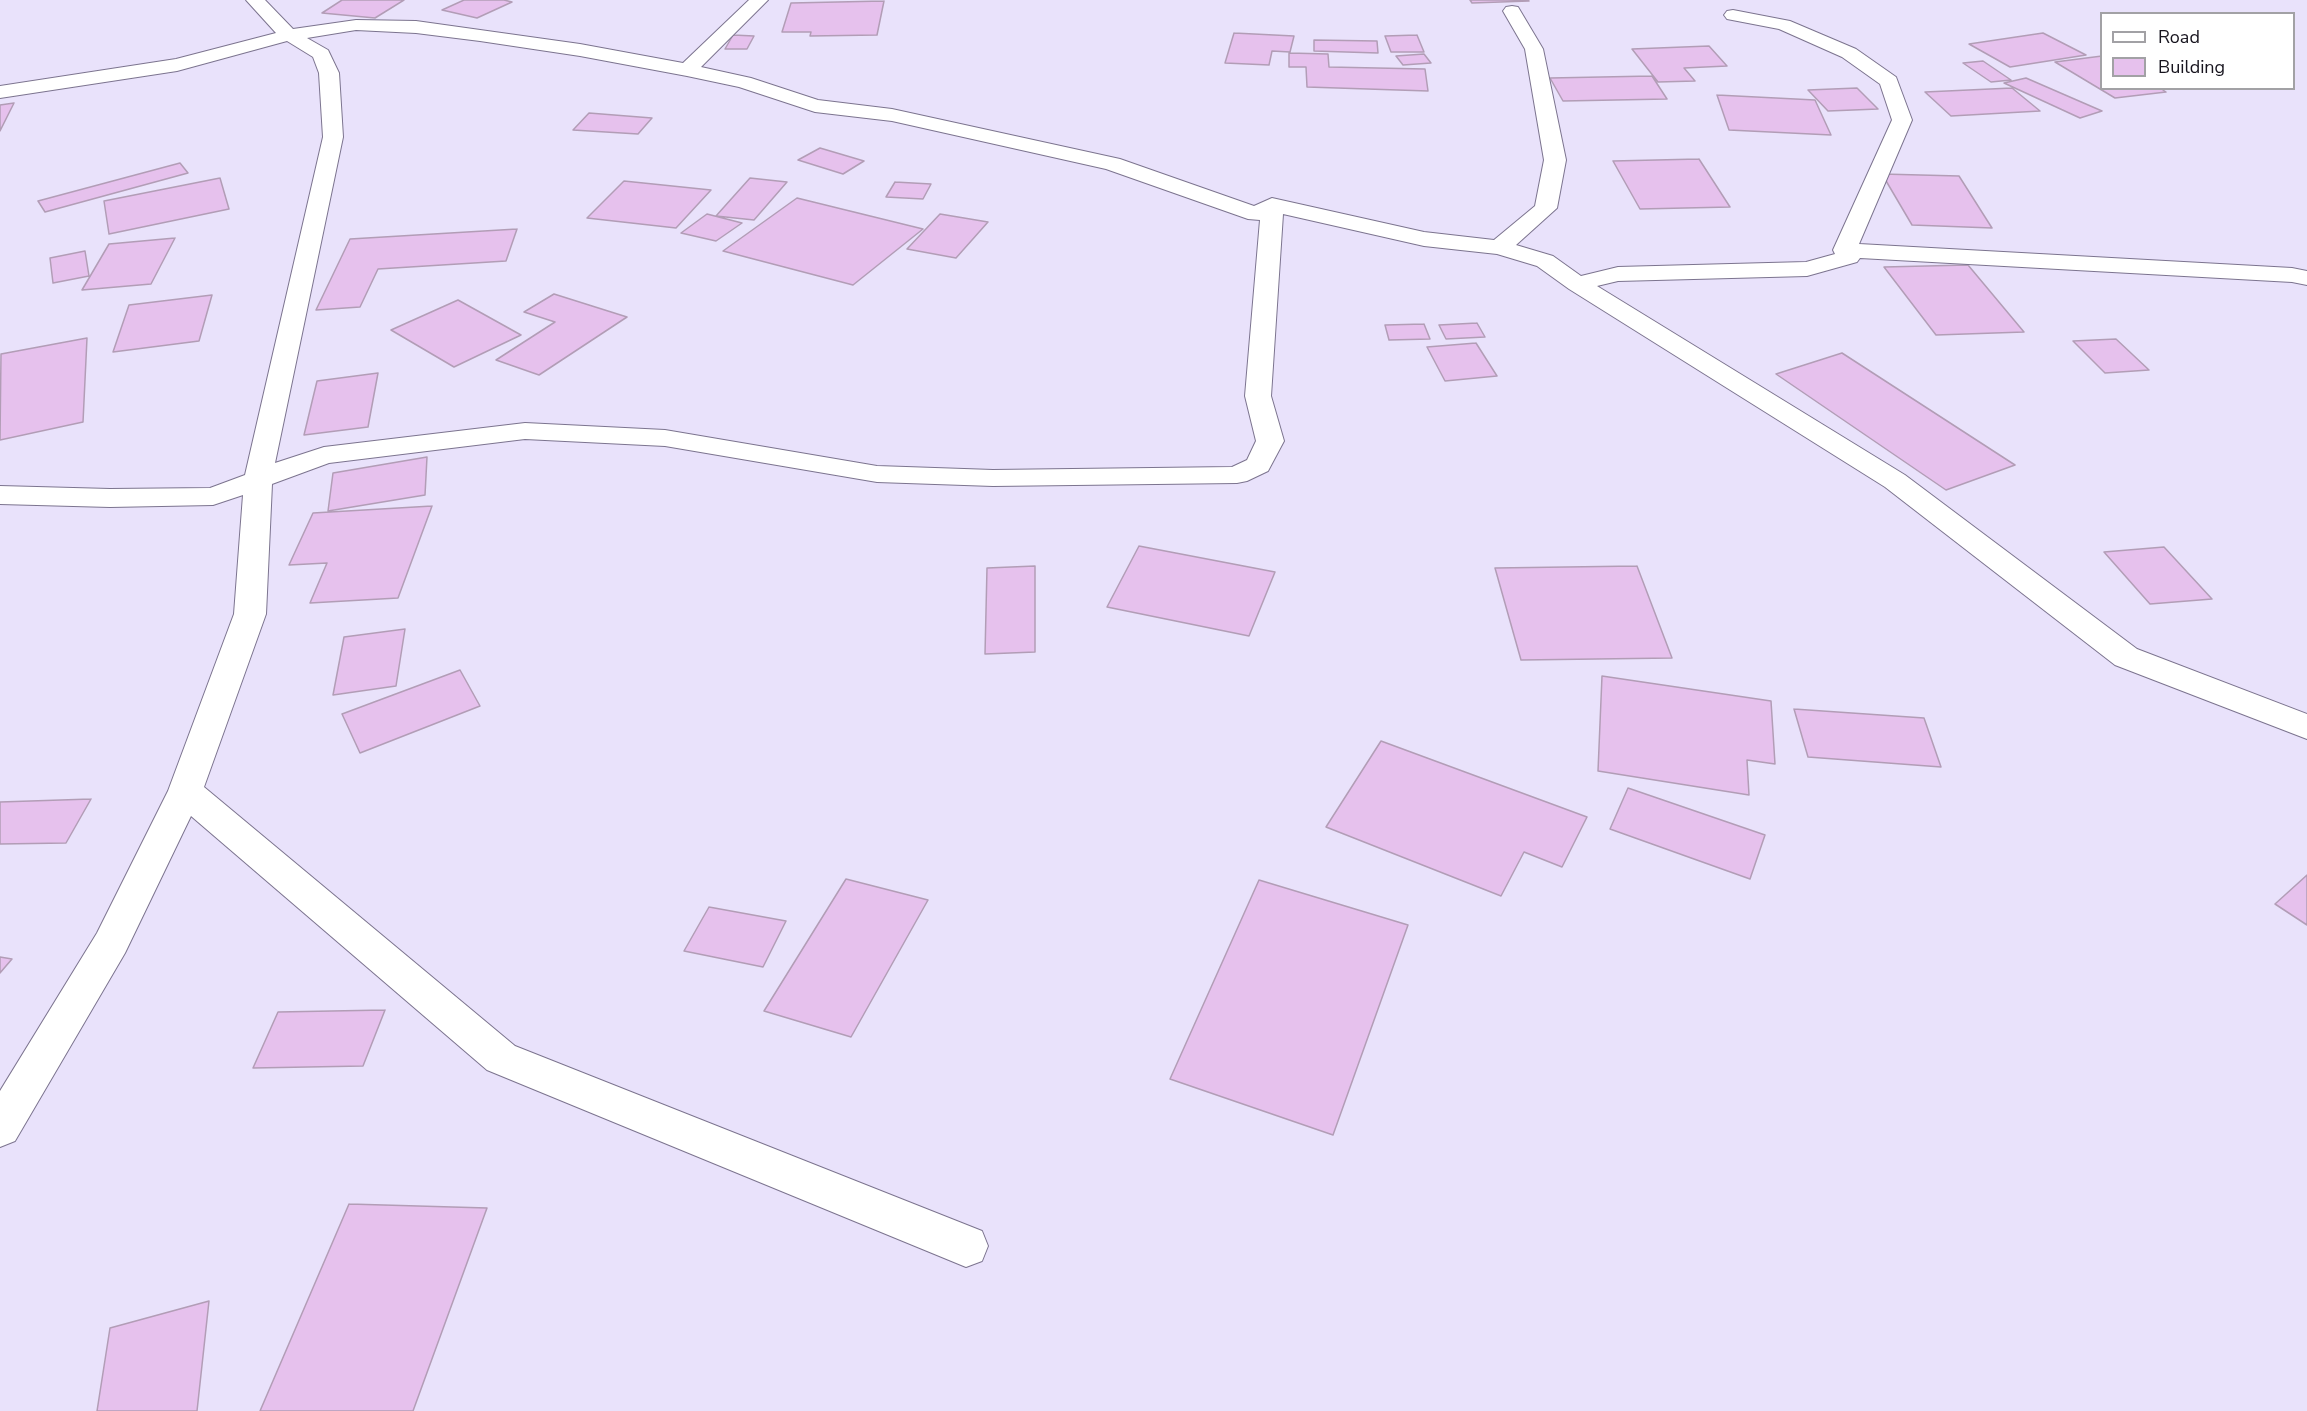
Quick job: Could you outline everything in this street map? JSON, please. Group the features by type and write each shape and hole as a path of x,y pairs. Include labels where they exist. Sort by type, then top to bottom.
{"street":[{"path":"0,1128 112,942 186,791 250,614 258,478 333,137 328,73 321,54 289,34 255,0"},
{"path":"687,70 759,0"},
{"path":"1499,248 1546,208 1555,160 1534,48 1512,11"},
{"path":"1733,15 1784,25 1849,52 1889,81 1902,120 1845,250"},
{"path":"0,92 177,65 289,34 356,25 416,27 580,50 744,82 815,106 892,115 1112,164 1256,214 1272,205 1424,239 1499,248 1545,261 1576,284 1895,481 2126,657 2307,727"},
{"path":"0,495 110,498 213,496 324,455 525,431 665,438 877,474 993,478 1237,475 1258,465 1270,441 1258,396 1272,205"},
{"path":"1576,284 1618,274 1807,269 1850,258 1845,250"},
{"path":"1845,250 2292,274 2307,278"},
{"path":"186,791 501,1058 966,1246"}],"building":[{"path":"342,0 404,0 375,18 322,13"},
{"path":"464,0 512,2 477,18 442,10"},
{"path":"1470,0 1528,0 1529,1 1472,3"},
{"path":"884,1 877,35 810,36 811,32 782,32 791,3"},
{"path":"1234,33 1294,36 1290,52 1272,51 1269,65 1225,63"},
{"path":"2043,33 2086,55 2010,67 1969,44"},
{"path":"733,35 754,36 747,49 725,49"},
{"path":"1417,35 1424,52 1391,52 1385,36"},
{"path":"1314,40 1377,41 1378,53 1314,51"},
{"path":"1709,46 1727,66 1684,68 1695,81 1658,82 1632,49"},
{"path":"1289,53 1328,54 1329,67 1425,69 1428,91 1307,87 1306,67 1289,67"},
{"path":"1424,54 1431,63 1403,65 1396,56"},
{"path":"2100,56 2100,89 2055,62"},
{"path":"1983,61 2011,80 1991,82 1963,63"},
{"path":"1652,76 1667,99 1563,101 1550,78"},
{"path":"2026,78 2102,111 2080,118 2004,83"},
{"path":"1857,88 1878,109 1828,111 1808,90"},
{"path":"2012,88 2040,111 1951,116 1925,92"},
{"path":"2102,90 2163,90 2166,92 2115,98"},
{"path":"1717,95 1815,100 1831,135 1729,130"},
{"path":"14,103 0,131 0,105"},
{"path":"589,113 652,118 638,134 573,130"},
{"path":"820,148 864,161 843,174 798,160"},
{"path":"1699,159 1730,207 1640,209 1613,161"},
{"path":"180,163 188,173 45,212 38,201"},
{"path":"1882,174 1959,176 1992,228 1912,225"},
{"path":"220,178 229,209 109,234 104,201"},
{"path":"750,178 787,182 754,220 716,216"},
{"path":"624,181 711,190 676,228 587,218"},
{"path":"895,182 931,184 923,199 886,197"},
{"path":"797,198 923,229 853,285 723,251"},
{"path":"707,214 742,223 716,241 681,233"},
{"path":"940,214 988,222 956,258 907,249"},
{"path":"517,229 506,261 378,269 360,307 316,310 350,239"},
{"path":"175,238 151,284 82,290 109,244"},
{"path":"85,251 89,276 53,283 50,258"},
{"path":"1968,265 2024,332 1936,335 1884,267"},
{"path":"554,294 627,317 539,375 496,360 555,322 524,312"},
{"path":"212,295 199,341 113,352 129,305"},
{"path":"458,300 521,335 454,367 391,330"},
{"path":"1477,323 1485,337 1446,339 1439,325"},
{"path":"1424,324 1430,339 1389,340 1385,325"},
{"path":"87,338 83,422 0,440 1,354"},
{"path":"2116,339 2149,370 2105,373 2073,341"},
{"path":"1476,343 1497,376 1445,381 1427,347"},
{"path":"1842,353 2015,465 1946,490 1776,374"},
{"path":"378,373 368,427 304,435 317,381"},
{"path":"427,457 425,495 328,511 333,473"},
{"path":"432,506 398,598 310,603 327,563 289,565 313,513"},
{"path":"1139,546 1275,572 1249,636 1107,607"},
{"path":"2164,547 2212,599 2150,604 2104,552"},
{"path":"1035,566 1035,652 985,654 987,568"},
{"path":"1637,566 1672,658 1521,660 1495,568"},
{"path":"405,629 396,686 333,695 344,637"},
{"path":"460,670 480,706 360,753 342,714"},
{"path":"1602,676 1771,701 1775,764 1747,760 1749,795 1598,771"},
{"path":"1794,709 1924,718 1941,767 1808,757"},
{"path":"1381,741 1587,817 1562,867 1524,852 1501,896 1326,827"},
{"path":"1628,788 1765,835 1750,879 1610,829"},
{"path":"91,799 66,843 0,844 0,802"},
{"path":"2307,875 2307,925 2275,904"},
{"path":"846,879 928,900 851,1037 764,1011"},
{"path":"1259,880 1408,925 1333,1135 1170,1079"},
{"path":"709,907 786,921 763,967 684,951"},
{"path":"0,957 12,959 0,973"},
{"path":"385,1010 363,1066 253,1068 278,1012"},
{"path":"349,1204 487,1208 413,1411 260,1411"},
{"path":"209,1301 197,1411 97,1411 110,1328"}]}
